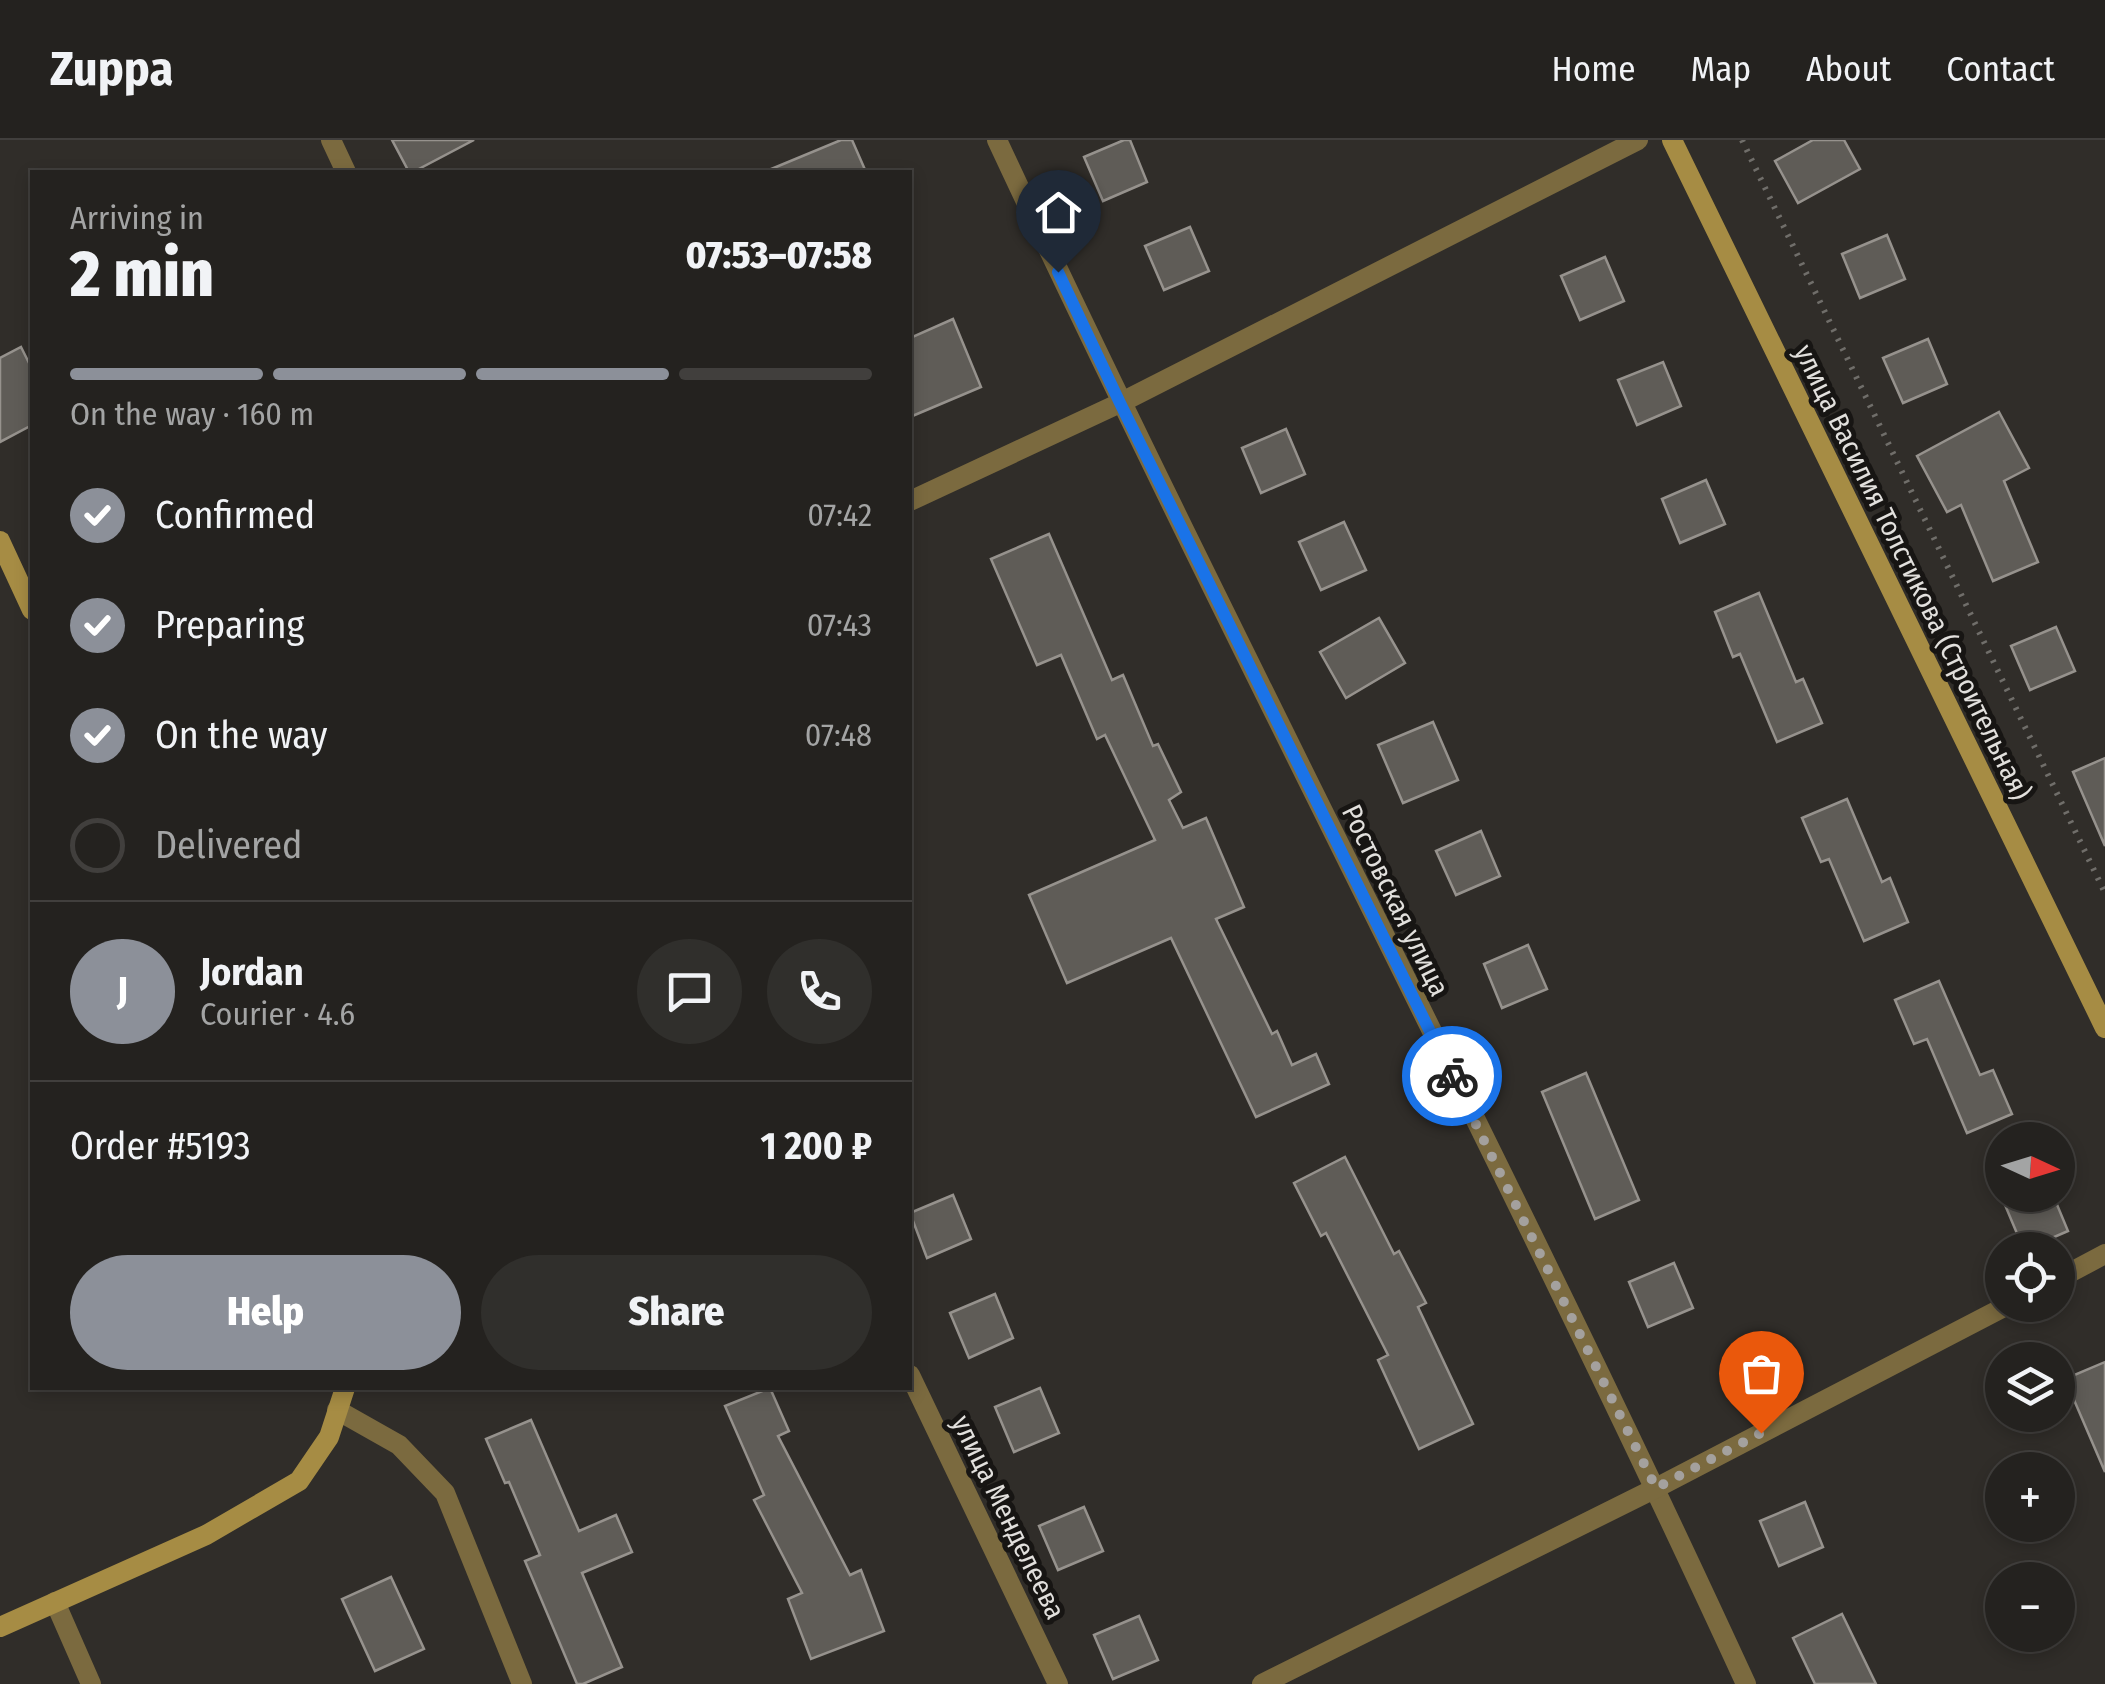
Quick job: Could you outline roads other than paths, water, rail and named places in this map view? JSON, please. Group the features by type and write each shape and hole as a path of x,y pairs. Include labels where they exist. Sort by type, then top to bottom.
{"main road":[{"name":"улица Василия Толстикова (Строительная)","path":"1672,140 2105,1028"},
{"path":"0,541 30,606"},
{"path":"0,1626 206,1535 299,1481 329,1436 344,1390"}],"street":[{"path":"331,140 345,170"},
{"name":"Ростовская улица","path":"997,140 1120,403 1656,1488 1746,1684"},
{"path":"912,501 1120,403 1638,140"},
{"path":"2075,1270 2105,1254"},
{"path":"1262,1684 1656,1488 1985,1317"},
{"name":"улица Менделеева","path":"912,1378 1058,1684"},
{"path":"337,1410 400,1445 445,1493 522,1684"},
{"path":"55,1602 92,1684"}]}
